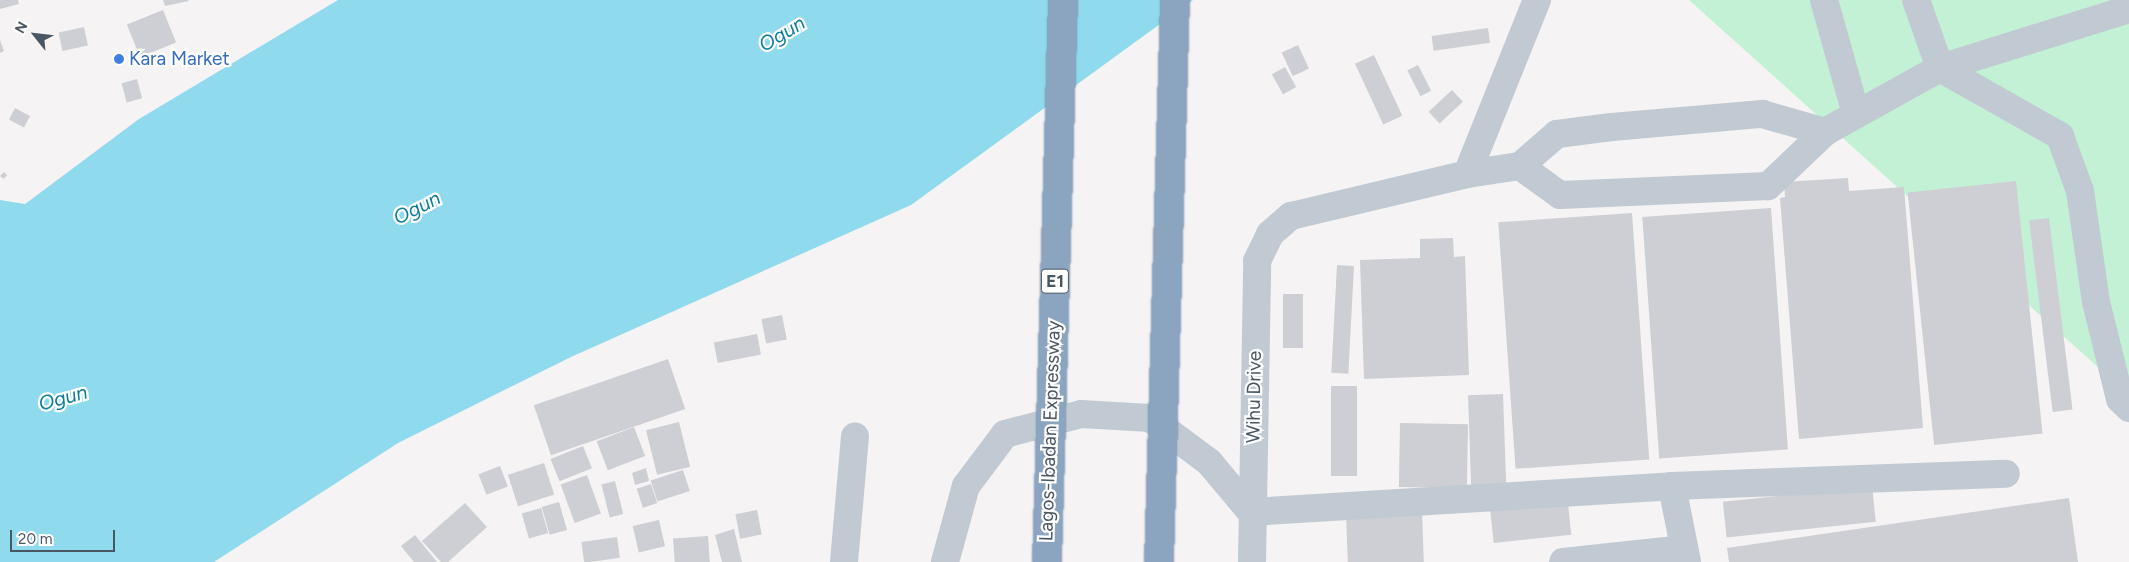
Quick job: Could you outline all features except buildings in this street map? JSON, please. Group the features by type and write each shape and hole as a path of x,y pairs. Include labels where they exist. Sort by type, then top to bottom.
{"highway":[{"name":"Lagos-Ibadan Expressway","path":"1047,562 1063,0"},
{"path":"1159,562 1174,0"}],"street":[{"path":"1467,174 1537,0"},
{"path":"1824,0 1856,114"},
{"path":"1916,0 1940,68 2060,136 2080,191 2096,302 2120,399 2129,408"},
{"path":"1520,166 1560,195 1768,186 1825,132 1940,68 2129,9"},
{"path":"1467,174 1520,166 1557,134 1603,128 1762,114 1825,132"},
{"name":"Wihu Drive","path":"1252,562 1251,512 1257,261 1270,234 1291,216 1467,174"},
{"path":"945,562 966,486 1005,434 1081,414 1150,418 1209,462 1251,512 1672,486 2006,474"},
{"path":"844,562 855,436"},
{"path":"1563,562 1685,555 1672,486"}],"green space":[{"path":"1689,0 2129,0 2129,395"}],"water":[{"name":"Ogun","path":"338,0 1193,0 911,205 571,357 398,443 214,562 0,562 0,200 25,204 139,119"}],"place":[{"name":"Kara Market","path":"119,59"}]}
